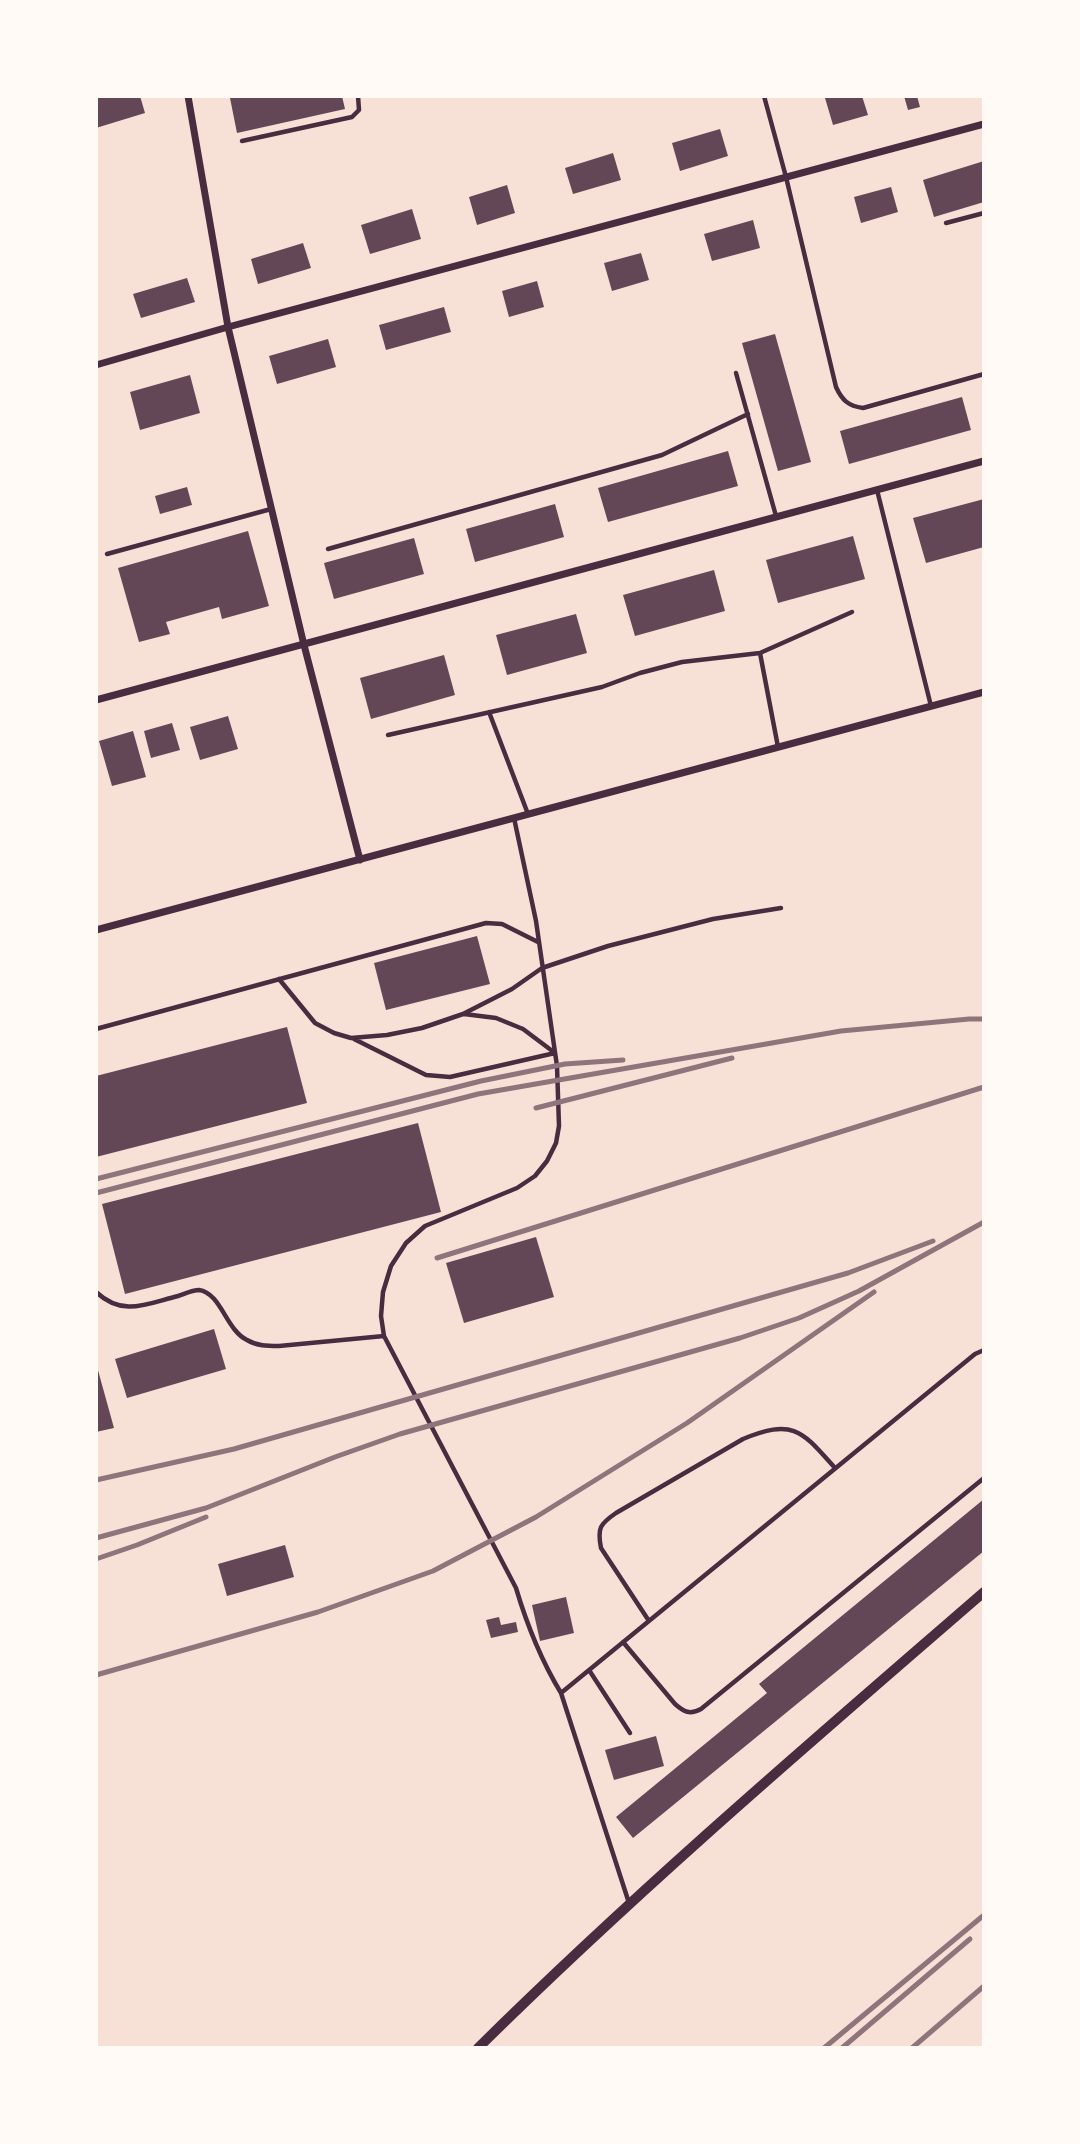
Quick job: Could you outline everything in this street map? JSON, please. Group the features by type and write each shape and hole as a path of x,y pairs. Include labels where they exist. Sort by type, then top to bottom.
{"street":[{"path":"188,96 228,327 304,645 360,860"},
{"path":"96,365 984,124"},
{"path":"96,700 984,461"},
{"path":"96,930 984,692"},
{"path":"478,2048 690,1847 984,1592"}],"lane":[{"path":"242,141 352,117 359,110 358,96"},
{"path":"764,96 836,387 842,400 863,408 984,374"},
{"path":"946,223 984,213"},
{"path":"736,373 776,517"},
{"path":"327,549 662,455 748,414"},
{"path":"877,490 931,706"},
{"path":"107,554 271,508"},
{"path":"388,735 602,687 682,662 760,653 852,612"},
{"path":"760,653 778,747"},
{"path":"489,712 528,814"},
{"path":"514,818 539,943 555,1053 559,1126 556,1143 535,1176 517,1188 425,1226 406,1243 391,1266 383,1292 381,1316 384,1336 516,1588 539,1654 561,1693 629,1904"},
{"path":"351,1038 422,1028 463,1014 512,989 542,968 651,934 713,919 782,908"},
{"path":"96,1029 486,923 502,924 539,943"},
{"path":"279,979 315,1023 426,1075 450,1077 555,1053"},
{"path":"463,1014 496,1018 523,1029 555,1053"},
{"path":"96,1292 106,1301 118,1306 132,1307 198,1290 210,1295 217,1302 237,1334 261,1346 384,1336"},
{"path":"561,1693 975,1354 984,1350"},
{"path":"649,1621 601,1548 598,1535 602,1523 696,1466 764,1430 787,1429 806,1435 835,1468"},
{"path":"623,1642 675,1704 684,1712 694,1713 984,1478"},
{"path":"589,1670 630,1733"}],"building":[{"path":"140,96 145,113 96,128 96,97"},
{"path":"342,96 345,109 237,133 230,98"},
{"path":"862,96 868,115 833,125 825,98"},
{"path":"904,96 917,96 920,107 908,110"},
{"path":"720,129 728,156 680,171 672,143"},
{"path":"613,153 621,180 573,194 565,168"},
{"path":"984,161 984,202 934,217 923,180"},
{"path":"507,185 515,213 477,225 469,197"},
{"path":"891,187 898,212 861,223 854,197"},
{"path":"412,209 421,239 370,254 361,225"},
{"path":"753,220 760,248 712,261 704,234"},
{"path":"303,243 311,268 258,284 251,259"},
{"path":"641,253 649,280 612,291 604,263"},
{"path":"187,278 195,302 141,318 133,294"},
{"path":"537,281 544,307 509,317 502,291"},
{"path":"444,307 451,332 386,350 379,325"},
{"path":"775,334 811,462 778,471 742,343"},
{"path":"328,339 336,367 277,384 269,356"},
{"path":"190,375 200,413 140,430 130,392"},
{"path":"962,397 971,430 849,464 840,431"},
{"path":"728,451 738,486 608,522 598,488"},
{"path":"187,487 192,505 160,514 155,496"},
{"path":"984,499 984,547 926,563 913,518"},
{"path":"555,504 564,537 475,562 466,529"},
{"path":"248,531 269,606 222,619 219,607 166,622 170,634 139,642 118,568"},
{"path":"853,536 865,579 778,603 766,560"},
{"path":"414,538 424,574 334,599 324,563"},
{"path":"714,570 725,611 635,636 623,595"},
{"path":"576,614 587,653 507,675 496,635"},
{"path":"444,655 455,695 371,719 360,678"},
{"path":"228,716 238,749 200,760 190,727"},
{"path":"172,723 180,750 151,758 144,731"},
{"path":"133,731 146,777 112,786 99,741"},
{"path":"477,936 490,984 386,1010 374,963"},
{"path":"287,1027 307,1103 96,1157 96,1076"},
{"path":"418,1123 441,1212 125,1294 102,1204"},
{"path":"536,1237 554,1297 464,1323 446,1263"},
{"path":"214,1329 226,1369 127,1398 115,1359"},
{"path":"96,1363 114,1428 96,1432"},
{"path":"984,1499 984,1551 633,1838 616,1817 767,1693 759,1684"},
{"path":"285,1545 294,1577 227,1596 218,1564"},
{"path":"566,1597 574,1633 540,1641 532,1605"},
{"path":"499,1617 501,1625 516,1622 518,1632 491,1638 486,1620"},
{"path":"656,1736 664,1766 614,1780 605,1750"}],"railway":[{"path":"96,1193 478,1094 841,1031 984,1019"},
{"path":"536,1108 732,1058"},
{"path":"96,1179 481,1081 565,1064 623,1060"},
{"path":"437,1258 984,1087"},
{"path":"96,1538 206,1508 400,1434 740,1338 799,1318 859,1291 984,1222"},
{"path":"96,1480 234,1449 848,1273 933,1241"},
{"path":"96,1675 318,1612 433,1571 536,1517 687,1423 874,1292"},
{"path":"96,1559 206,1517"},
{"path":"824,2048 984,1915"},
{"path":"842,2048 970,1939"},
{"path":"912,2048 984,1986"}]}
